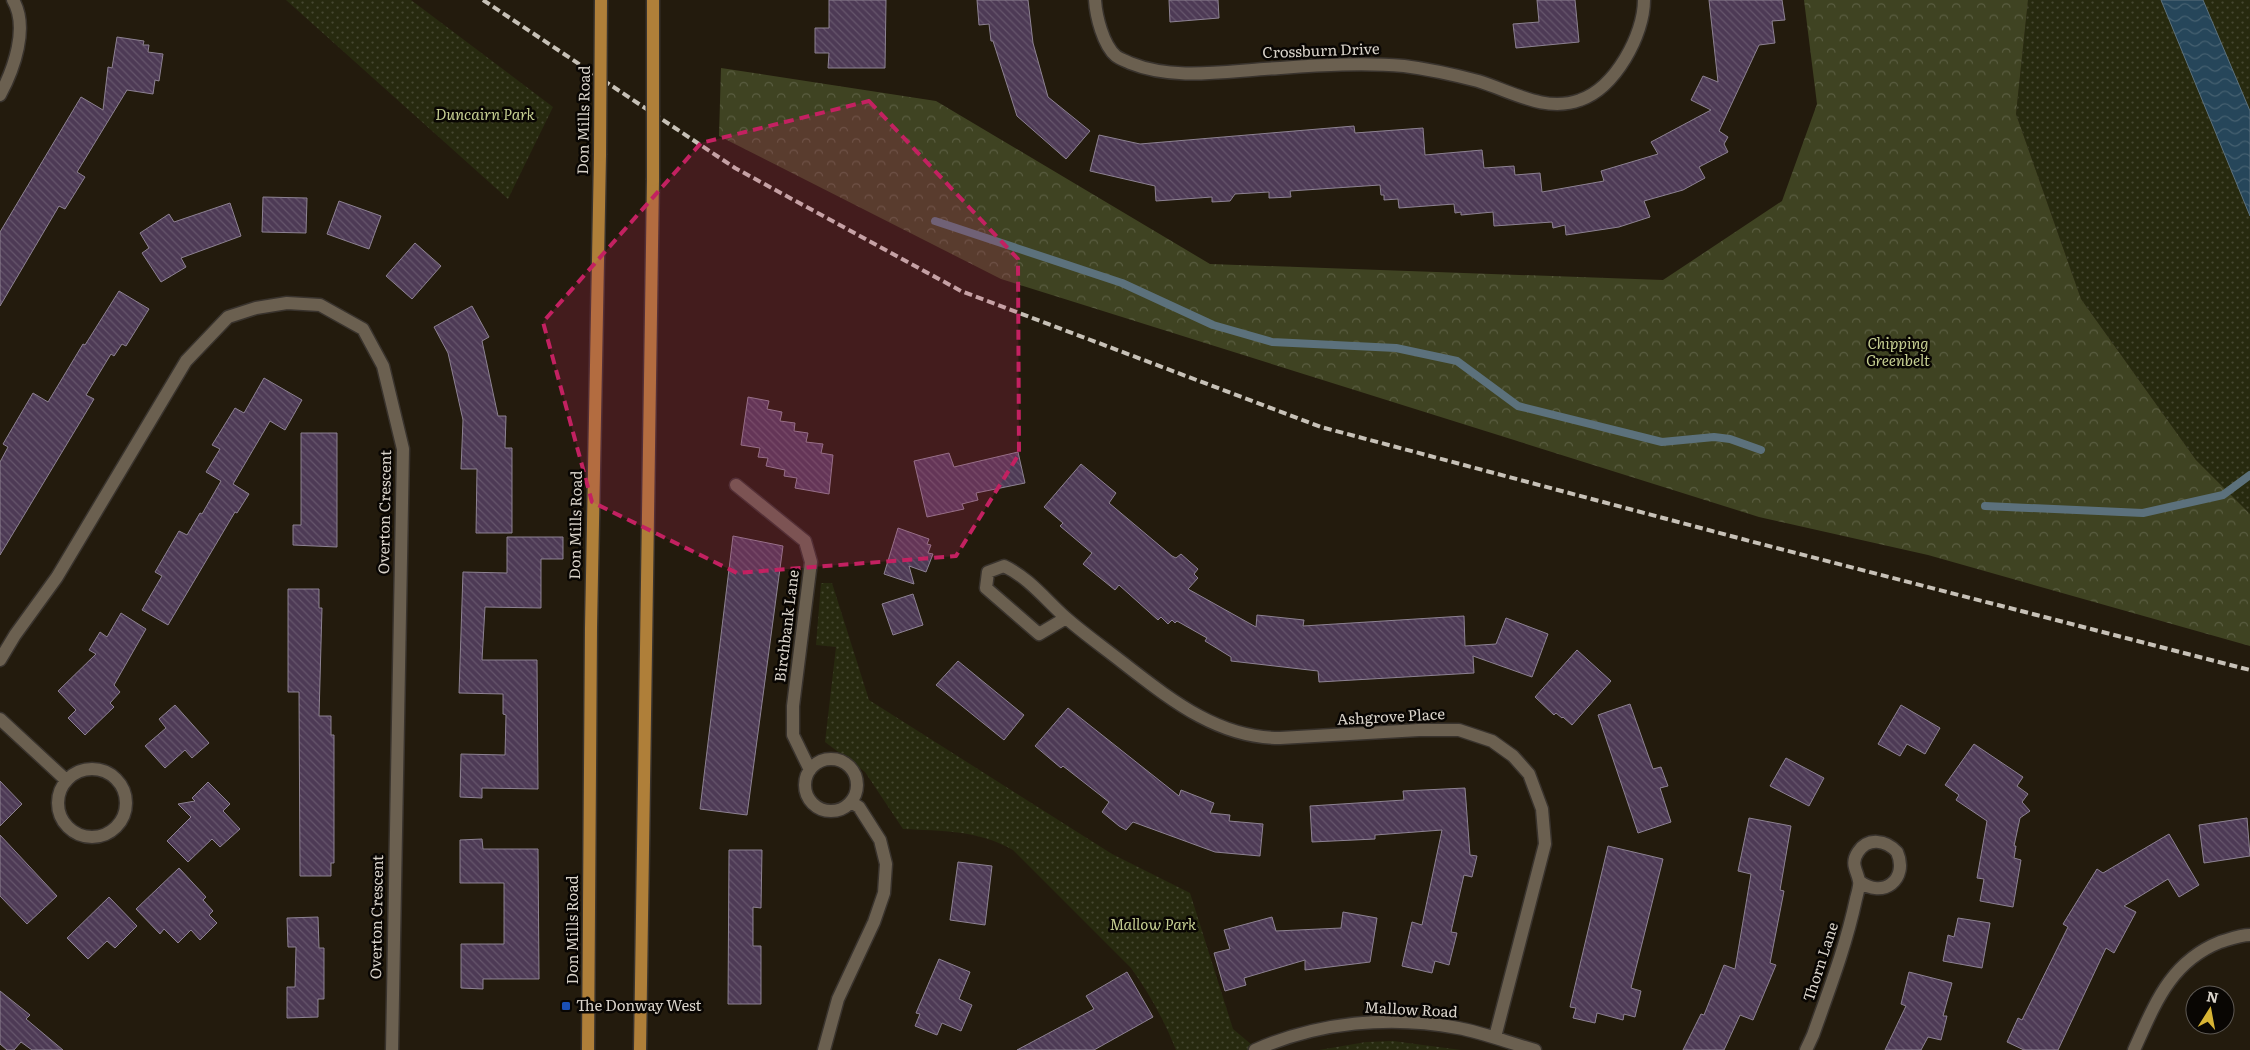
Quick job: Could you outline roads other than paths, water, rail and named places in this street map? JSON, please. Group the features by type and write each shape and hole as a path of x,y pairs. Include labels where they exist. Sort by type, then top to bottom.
{"main road":[{"name":"Don Mills Road","path":"588,1050 592,598 601,0"},
{"path":"640,1050 654,0"}],"street":[{"path":"0,95 14,62 19,37 16,6 13,0"},
{"name":"Crossburn Drive","path":"1096,0 1096,10 1103,31 1116,56 1154,71 1214,73 1343,63 1380,64 1410,67 1477,81 1529,100 1547,104 1566,104 1582,100 1599,89 1623,64 1638,30 1644,0"},
{"name":"Overton Crescent","path":"0,660 14,635 57,576 186,361 228,316 256,308 287,303 320,305 363,329 383,366 403,449 392,1050"},
{"name":"Birchbank Lane","path":"736,485 805,541 811,562 793,706 793,735 810,770"},
{"name":"Ashgrove Place","path":"1066,618 1039,634 986,588 988,572 1004,566 1017,572 1066,618 1161,692 1196,716 1231,732 1263,738 1280,738 1419,730 1459,730 1492,741 1513,756 1529,774 1542,809 1545,844 1495,1036"},
{"path":"0,719 66,780"},
{"path":"830,760 847,765 855,776 856,785 851,802 836,810 826,811 818,808 808,798 805,790 806,778 815,764 830,760"},
{"path":"86,769 98,769 112,775 121,784 126,799 123,818 116,827 103,835 88,837 77,833 65,824 59,814 57,802 60,790 66,780 74,772 86,769"},
{"path":"824,1050 838,999 874,922 884,892 886,864 880,840 859,807 851,802"},
{"name":"Thorn Lane","path":"1806,1050 1848,936 1860,881"},
{"path":"2134,1050 2161,992 2191,957 2204,949 2228,939 2250,935"},
{"name":"Mallow Road","path":"1256,1050 1303,1032 1358,1023 1385,1022 1457,1028 1495,1036 1535,1050"}],"water":[{"path":"2161,0 2203,0 2250,111 2250,216"}],"waterway":[{"path":"935,221 1122,283 1213,325 1272,342 1396,348 1457,361 1518,406 1662,442 1714,437 1730,439 1761,450"},
{"path":"1985,506 2143,513 2223,495 2250,475"}],"railway":[{"path":"483,0 735,168 961,291 1321,427 1761,544 2250,670"}],"place":[{"name":"The Donway West","path":"566,1006"}],"park label":[{"name":"Duncairn Park","path":"485,115"},
{"name":"Chipping Greenbelt","path":"1898,352"},
{"name":"Mallow Park","path":"1153,925"}]}
